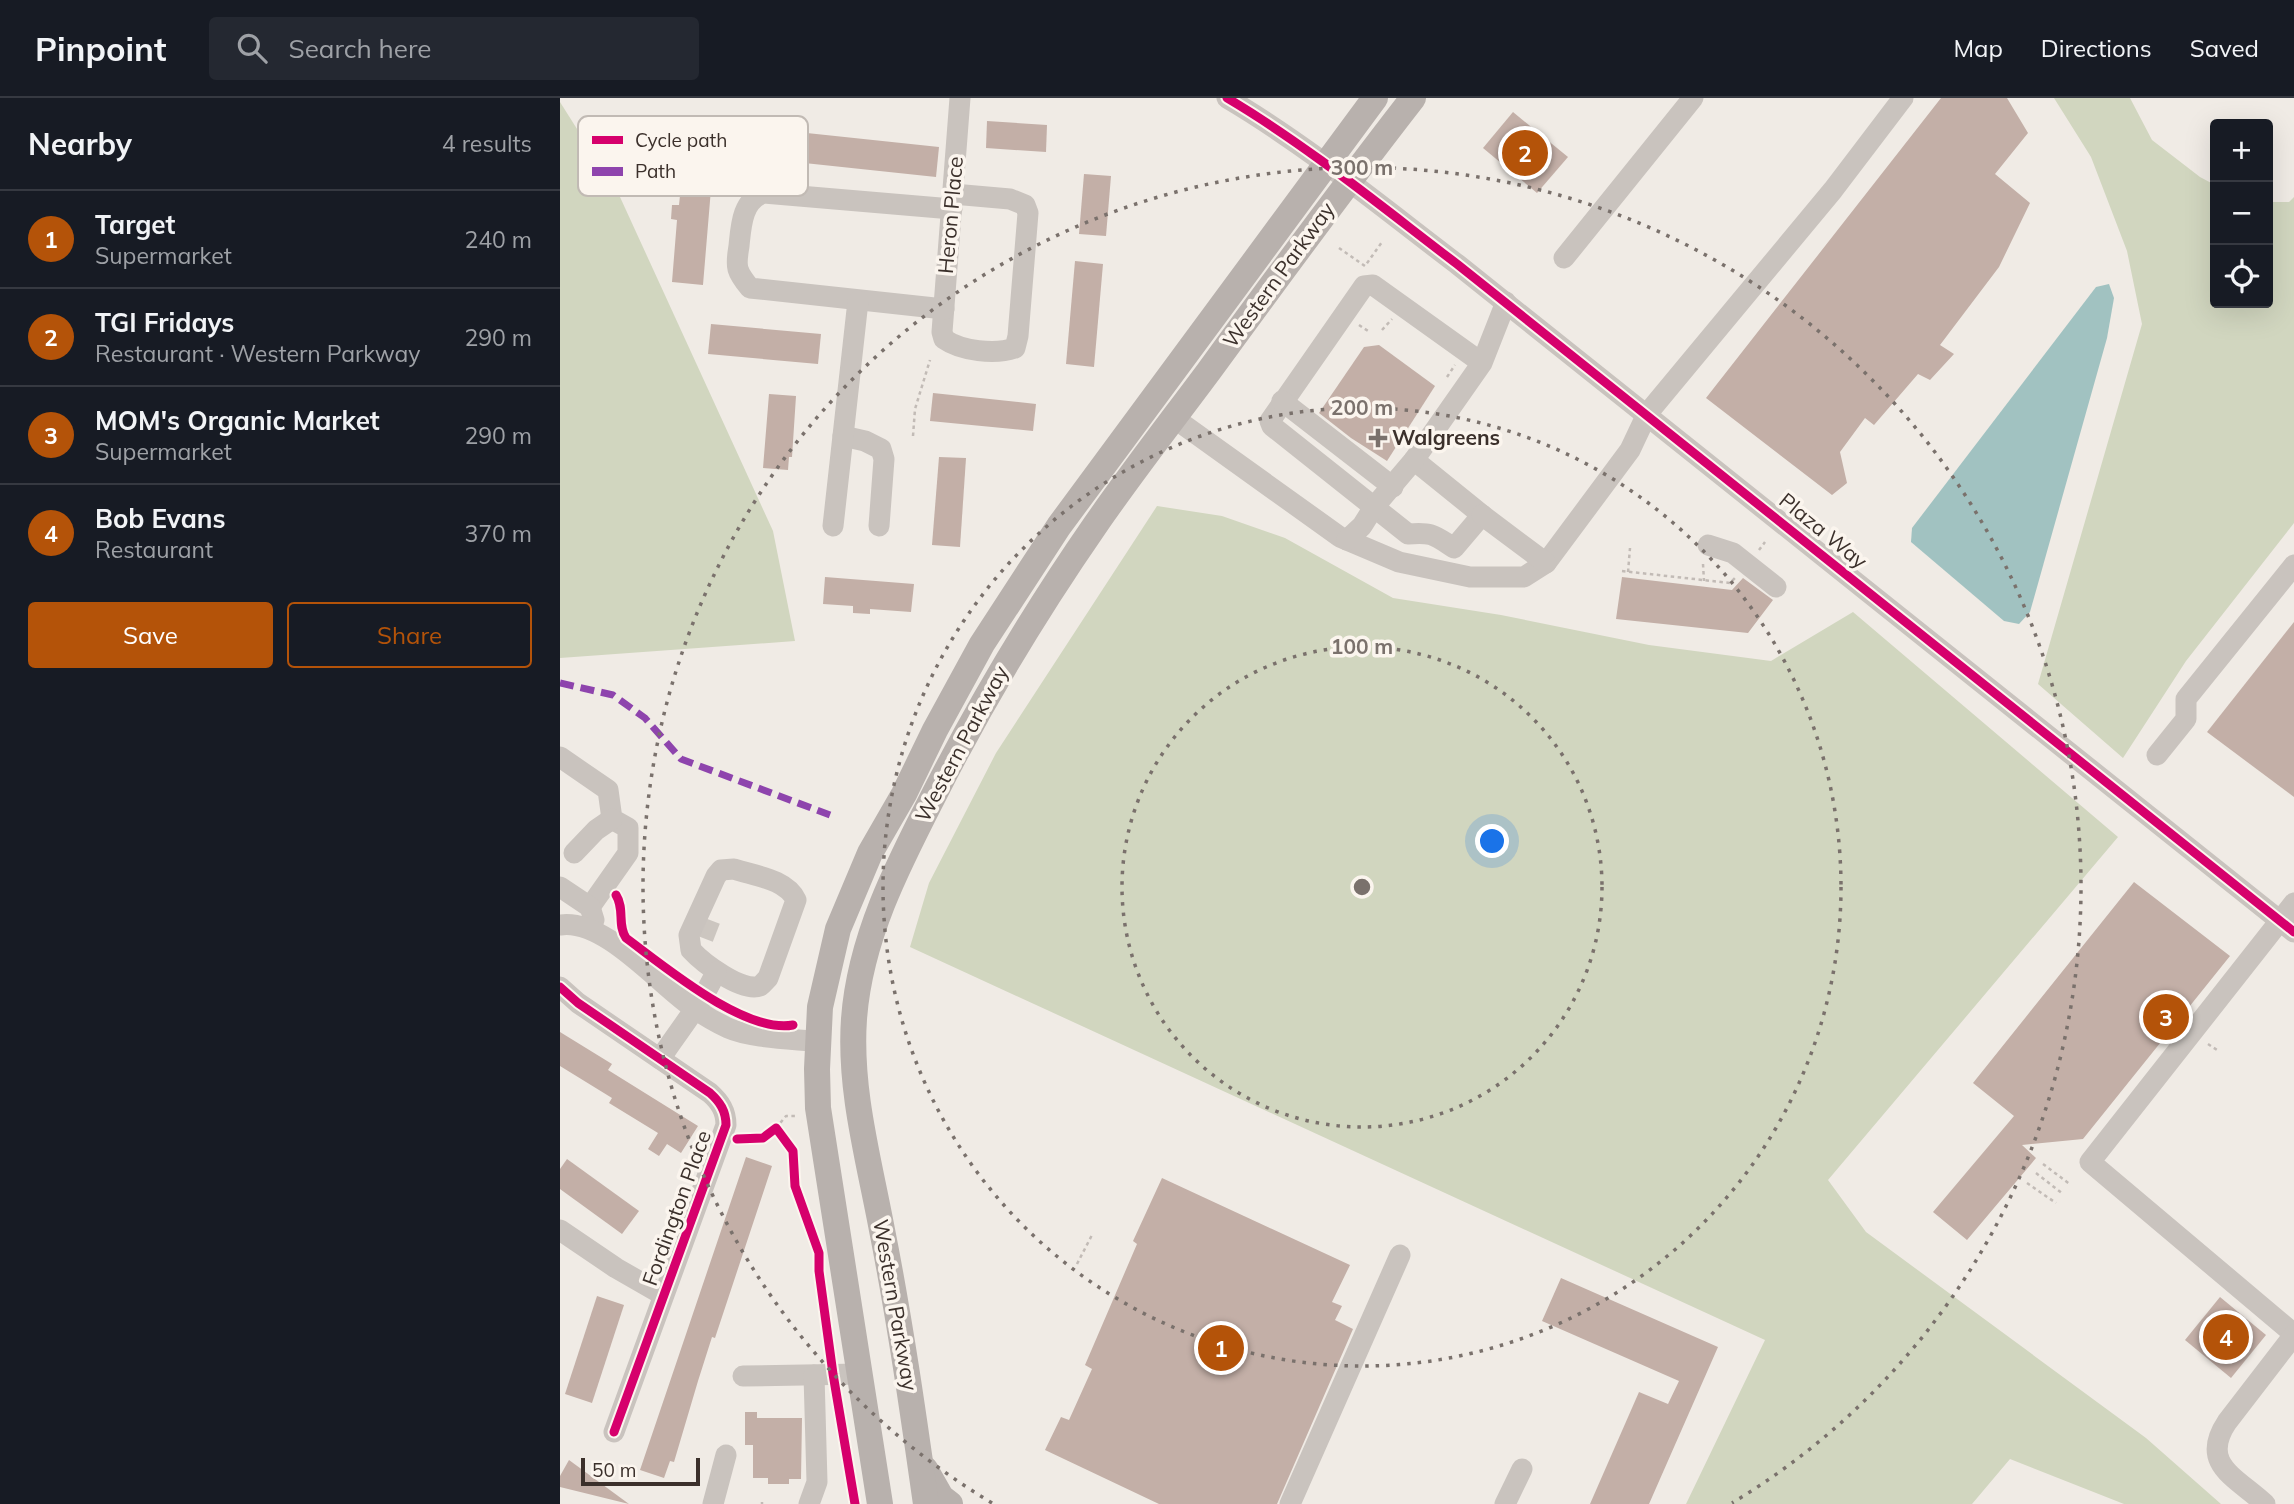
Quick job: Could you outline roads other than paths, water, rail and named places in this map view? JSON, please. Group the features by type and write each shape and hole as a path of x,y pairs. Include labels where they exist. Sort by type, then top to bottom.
{"main road":[{"name":"Western Parkway","path":"880,1504 818,1108 820,1007 831,953 847,906 870,853 904,794 982,644 1059,526 1375,98"},
{"name":"Western Parkway","path":"926,1504 900,1325 855,1081 855,1012 863,966 881,906 895,870 990,690 1030,623 1094,526 1348,181 1413,98"},
{"path":"919,1458 932,1484 950,1504"}],"street":[{"name":"Heron Place","path":"952,202 1010,199 1025,205 1028,213 1015,348 1004,352 954,346 944,340 942,332 944,309 952,202 960,98"},
{"name":"Plaza Way","path":"1227,98 1260,107 1326,164 1506,302 2288,926"},
{"path":"1564,258 1693,98"},
{"path":"1174,418 1347,540 1399,562 1450,573 1470,577 1524,577 1546,563 1630,450 1647,414 1833,190 1903,98"},
{"path":"808,195 952,202"},
{"path":"756,196 748,205 741,226 737,263 750,288 944,309"},
{"path":"1454,548 1431,533 1408,534 1272,426 1270,419 1360,290 1369,284 1482,363"},
{"path":"833,526 858,301"},
{"path":"1347,540 1362,526 1374,507 1414,460 1482,363 1506,302"},
{"path":"1282,401 1393,487"},
{"path":"843,436 874,444 881,449 884,459 879,526"},
{"path":"1414,460 1546,563"},
{"path":"1450,573 1454,548 1482,515"},
{"path":"1399,562 1408,534"},
{"path":"1706,553 1733,553 1776,587"},
{"path":"2157,755 2186,719 2186,699 2294,565"},
{"path":"560,757 608,790 612,819"},
{"path":"574,853 596,830 612,819"},
{"path":"590,907 628,853 628,828 612,819"},
{"path":"734,869 782,884 791,890 796,900 768,978 760,986 751,986 707,947 691,950 690,935 721,870 734,869"},
{"path":"660,1059 706,995 707,947 726,875 734,869"},
{"path":"560,887 590,907 598,933"},
{"path":"2265,1504 2222,1466 2217,1456 2218,1436 2294,1334 2090,1162 2288,926 2294,904"},
{"path":"560,925 569,923 598,933 646,967 694,1009 730,1029 820,1042"},
{"name":"Fordington Place","path":"560,987 578,1003 718,1100 726,1118 726,1125 614,1432"},
{"path":"560,1230 616,1268 663,1295"},
{"path":"1290,1504 1399,1255"},
{"path":"743,1376 859,1374"},
{"path":"809,1504 817,1482 814,1375"},
{"path":"713,1504 726,1455"},
{"path":"1505,1504 1522,1469"}],"water":[{"path":"2109,284 2114,298 2107,338 2030,612 2019,624 2004,621 1911,542 1912,528 2096,287"}],"tunnel":[{"path":"703,938 710,920"}],"place":[{"name":"TGI Fridays","path":"1525,153"},
{"name":"Walgreens","path":"1378,438"},
{"name":"MOM's Organic Market","path":"2166,1017"},
{"name":"Bob Evans","path":"2226,1337"},
{"name":"Target","path":"1221,1348"}]}
